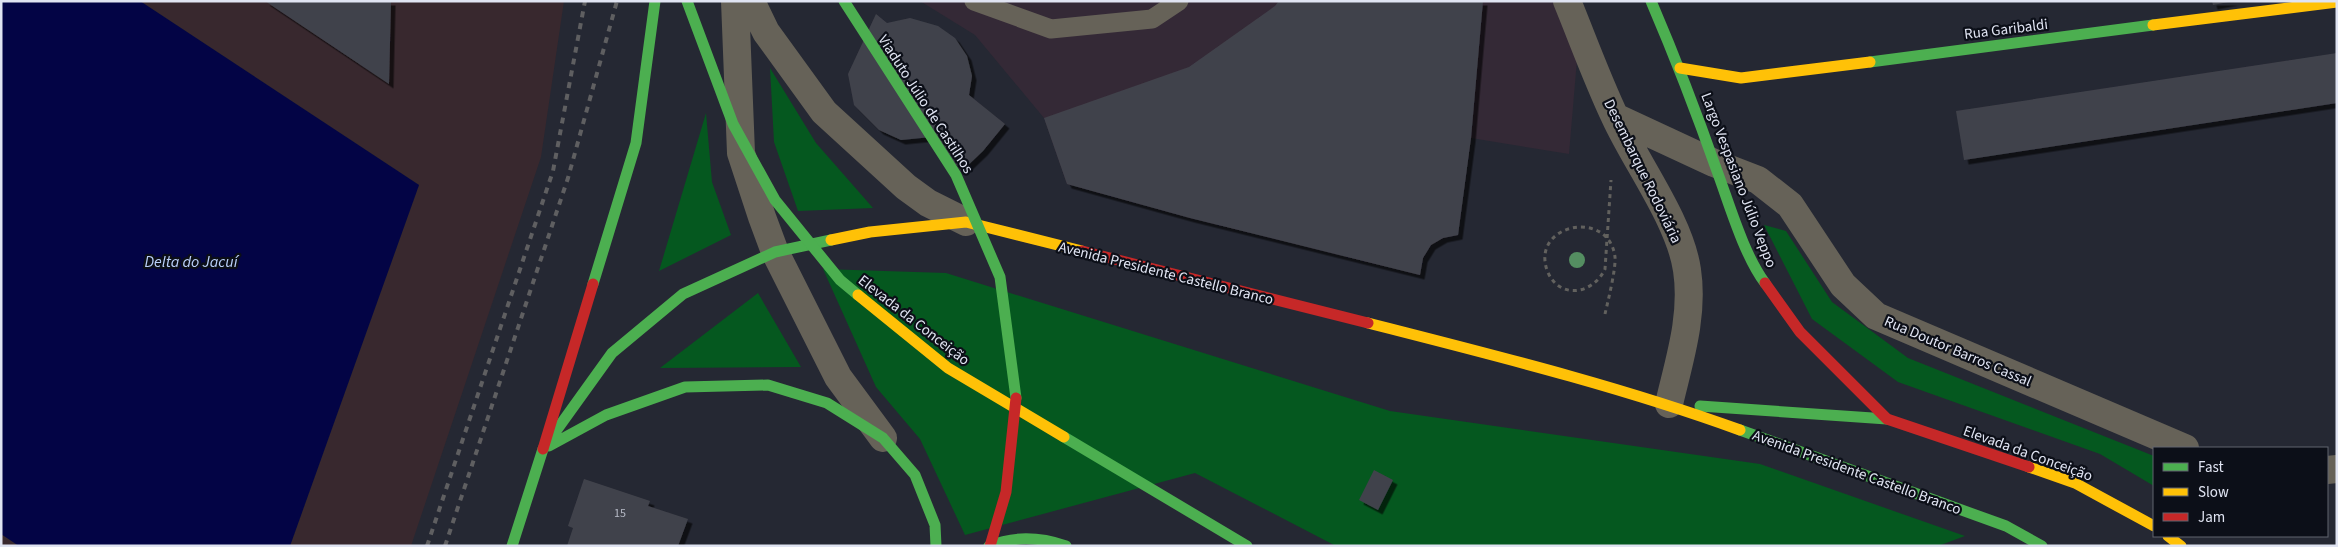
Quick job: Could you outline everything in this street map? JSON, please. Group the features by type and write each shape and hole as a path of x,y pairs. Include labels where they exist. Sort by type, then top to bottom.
{"main road":[{"path":"512,546 636,143 655,1"},
{"name":"Elevada da Conceição","path":"687,1 737,133 775,200 840,280 948,368 1247,546"},
{"name":"Viaduto Júlio de Castilhos","path":"844,1 956,175 1000,277 1017,393 1006,492 989,546"},
{"name":"Largo Vespasiano Júlio Veppo","path":"1652,1 1680,68 1714,163 1757,273 1800,332 1887,419"},
{"name":"Rua Garibaldi","path":"1680,68 1741,78 2337,2"},
{"path":"543,449 612,353 683,294 775,252 870,232 966,222"},
{"name":"Avenida Presidente Castello Branco","path":"966,222 1479,352 1669,404 2006,526 2042,546"},
{"path":"543,449 606,415 685,387 768,385 826,403 882,438 915,475 935,525 936,546"},
{"name":"Avenida Presidente Castello Branco","path":"1669,404 1887,419"},
{"name":"Elevada da Conceição","path":"1887,419 2075,483 2153,525"},
{"path":"2169,537 2181,546"},
{"path":"989,546 997,542 1022,539 1051,540 1066,546"}],"street":[{"path":"735,1 741,153 775,252 838,377 882,438"},
{"name":"Avenida Presidente Castello Branco","path":"751,1 766,32 824,112 906,187 928,203 966,222"},
{"name":"Desembarque Rodoviária","path":"1566,1 1615,117 1673,226 1687,269 1690,306 1669,404"},
{"name":"Rua Doutor Barros Cassal","path":"1615,117 1714,163 1758,180 1790,205 1843,285 1876,316 2183,447"}],"lane":[{"path":"974,1 1051,29 1152,19 1179,1"}],"path":[{"path":"1605,314 1615,258 1612,248 1606,238 1598,231 1588,227 1566,228 1557,234 1546,251 1545,261 1552,280 1569,290 1578,291 1595,284 1605,269 1611,174"}],"shaded area":[{"path":"140,1 564,1 541,157 411,546 290,546 419,185"},
{"path":"920,1 1582,1 1569,154 1471,138 1458,235 1443,238 1431,245 1423,258 1420,275 1190,218 1067,184 1044,118 975,35"},
{"path":"1,534 19,546 1,546"}],"green space":[{"path":"770,68 816,143 873,208 798,211 774,142"},
{"path":"706,113 712,182 731,235 659,271"},
{"path":"1764,225 1786,231 1832,302 1908,358 2153,456 2153,485 2100,454 1898,382 1812,319"},
{"path":"823,269 946,273 1390,411 1760,464 1965,536 1938,546 1336,546 1195,473 965,535 920,439 876,387"},
{"path":"758,293 801,367 660,368"}],"water":[{"name":"Delta do Jacuí","path":"1,1 140,1 419,185 290,546 19,546 1,534"}],"building":[{"path":"265,1 391,1 389,84"},
{"path":"1279,1 1483,1 1471,138 1458,235 1443,238 1431,245 1423,258 1420,275 1190,218 1067,184 1044,118 1189,67 1275,6"},
{"path":"2212,1 2234,1 2213,5"},
{"path":"876,14 887,23 910,18 938,26 955,38 967,56 972,76 969,95 1005,124 983,151 962,171 931,137 901,140 879,130 854,105 848,74"},
{"path":"2337,53 2337,103 1964,160 1956,111"},
{"path":"1374,470 1393,480 1378,510 1359,500"},
{"path":"584,479 650,501 648,506 688,519 678,546 567,546 573,528 568,526"}],"railway":[{"path":"427,546 553,171 585,1"},
{"path":"445,546 568,178 617,1"}],"traffic: fast":[{"path":"593,284 636,143 655,1"},
{"path":"687,1 733,124 775,200 840,280 858,295"},
{"path":"844,1 956,175 1000,277 1016,398"},
{"path":"1651,1 1694,107 1738,230 1750,259 1765,283"},
{"path":"1870,62 2153,25"},
{"path":"512,546 543,449 612,353 683,294 775,252 831,240"},
{"path":"549,446 606,415 685,387 768,385 827,403 883,438 915,475 935,525 936,546"},
{"path":"1700,406 1887,419"},
{"path":"1740,430 2006,526 2042,546"},
{"path":"1064,437 1247,546"},
{"path":"989,546 1017,539 1037,539 1066,546"}],"traffic: slow":[{"path":"2153,25 2337,2"},
{"path":"1680,68 1741,78 1870,62"},
{"path":"831,240 870,232 966,222 1082,251"},
{"path":"858,295 948,368 1064,437"},
{"path":"1368,323 1602,385 1740,430"},
{"path":"2029,467 2075,483 2153,525"},
{"path":"2169,537 2181,546"}],"traffic: jam":[{"path":"1082,251 1368,323"},
{"path":"1765,283 1800,332 1887,419 2029,467"},
{"path":"543,449 593,284"},
{"path":"990,546 1006,492 1016,398"}]}
